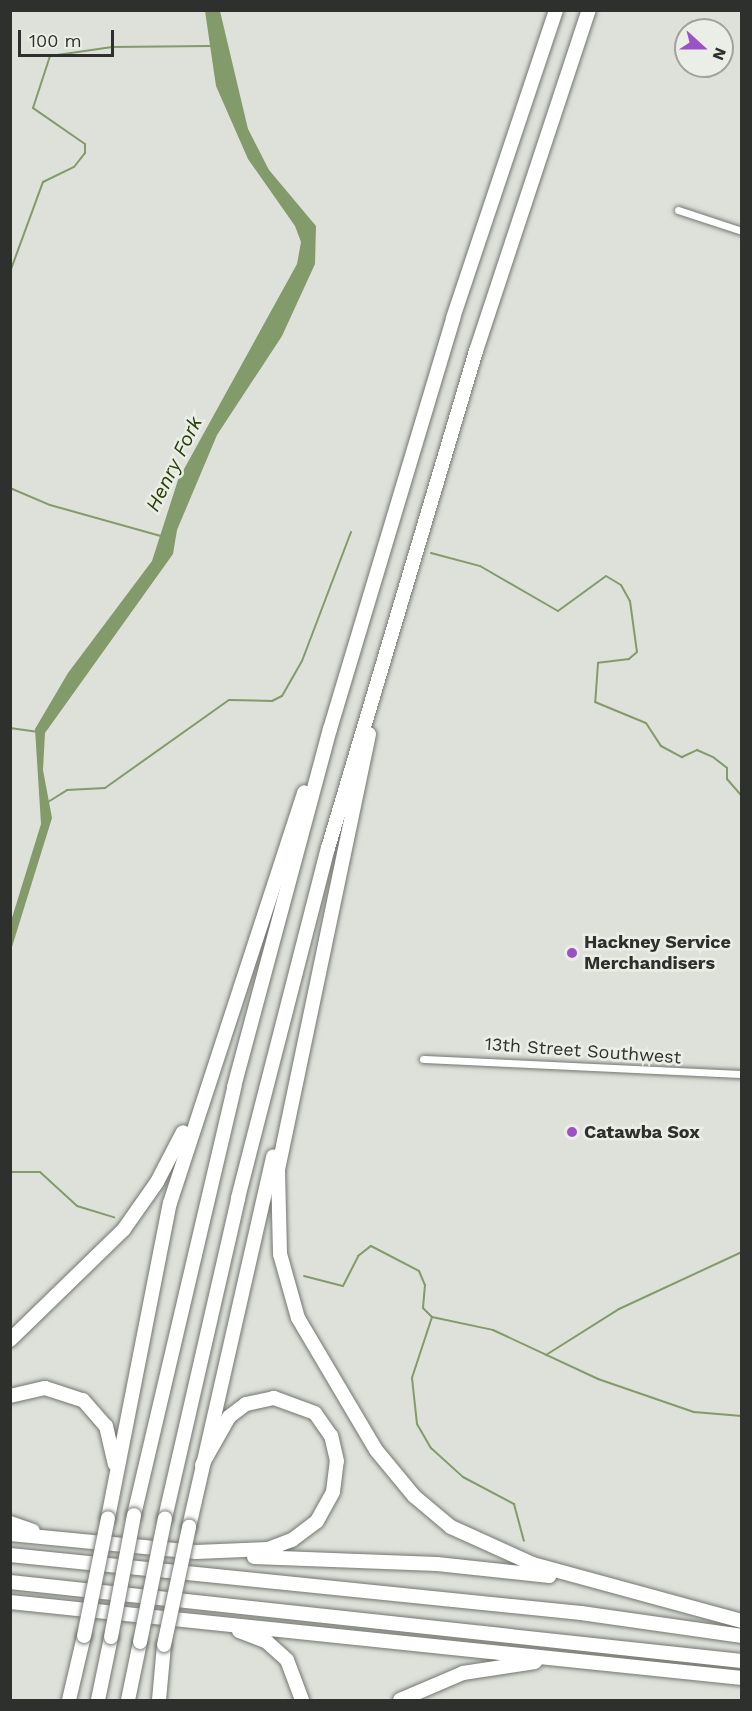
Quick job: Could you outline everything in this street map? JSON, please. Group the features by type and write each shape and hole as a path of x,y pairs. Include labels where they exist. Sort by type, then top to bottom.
{"highway":[{"path":"98,1701 134,1515 231,1099 330,729 453,318 556,10"},
{"path":"128,1701 165,1518 281,1028 422,532 589,10"},
{"path":"153,1701 202,1465 292,1085 378,694 422,532"},
{"path":"70,1701 115,1490 162,1231 212,1067 320,744 330,729"},
{"path":"10,1340 112,1242 141,1205 177,1146 212,1067"},
{"path":"292,1085 278,1171 280,1254 298,1318 326,1371 387,1465 434,1514 491,1548 590,1582 741,1621"},
{"path":"10,1396 53,1388 90,1405 111,1437 115,1490"},
{"path":"202,1465 229,1417 246,1404 274,1398 315,1413 332,1436 337,1461 328,1504 299,1536 268,1549 204,1551"},
{"path":"10,1523 88,1542"},
{"path":"10,1534 204,1551 468,1566 590,1582"},
{"path":"10,1555 581,1613 741,1636"},
{"path":"10,1582 741,1661"},
{"path":"10,1602 741,1678"},
{"path":"10,1611 62,1608"},
{"path":"196,1622 246,1632 274,1646 293,1669 302,1701"},
{"path":"400,1701 452,1676 505,1664 622,1666"},
{"path":"159,1666 159,1701"}],"street":[{"path":"678,210 741,231"},
{"name":"13th Street Southwest","path":"423,1059 741,1074"}],"shaded area":[{"path":"205,11 220,11 248,129 269,170 316,226 315,264 282,336 217,435 177,530 173,554 45,733 43,770 52,818 11,950 11,921 41,824 35,729 68,673 152,561 178,480 297,264 301,242 295,226 248,159 216,86"}],"waterway":[{"path":"10,272 43,182 74,167 85,153 85,144 33,108 50,56 112,47 210,46"},
{"path":"10,488 50,505 161,536"},
{"path":"48,802 67,790 105,788 229,700 272,701 282,696 302,661 351,532"},
{"path":"431,553 480,566 558,611 606,576 621,585 630,601 637,652 629,659 598,663 595,702 646,723 661,746 682,757 697,750 713,757 727,768 727,779 742,796"},
{"path":"10,728 37,732"},
{"path":"10,1172 40,1172 77,1206 114,1217"},
{"path":"304,1276 343,1286 358,1256 371,1246 419,1271 425,1285 423,1308 432,1317 493,1330 598,1379 694,1412 742,1416"},
{"path":"546,1355 619,1309 742,1252"},
{"path":"432,1317 412,1378 417,1424 431,1448 463,1477 514,1504 524,1541"}],"place":[{"name":"Hackney Service Merchandisers","path":"572,953"},
{"name":"Catawba Sox","path":"572,1132"}],"water label":[{"name":"Henry Fork","path":"174,464"}]}
